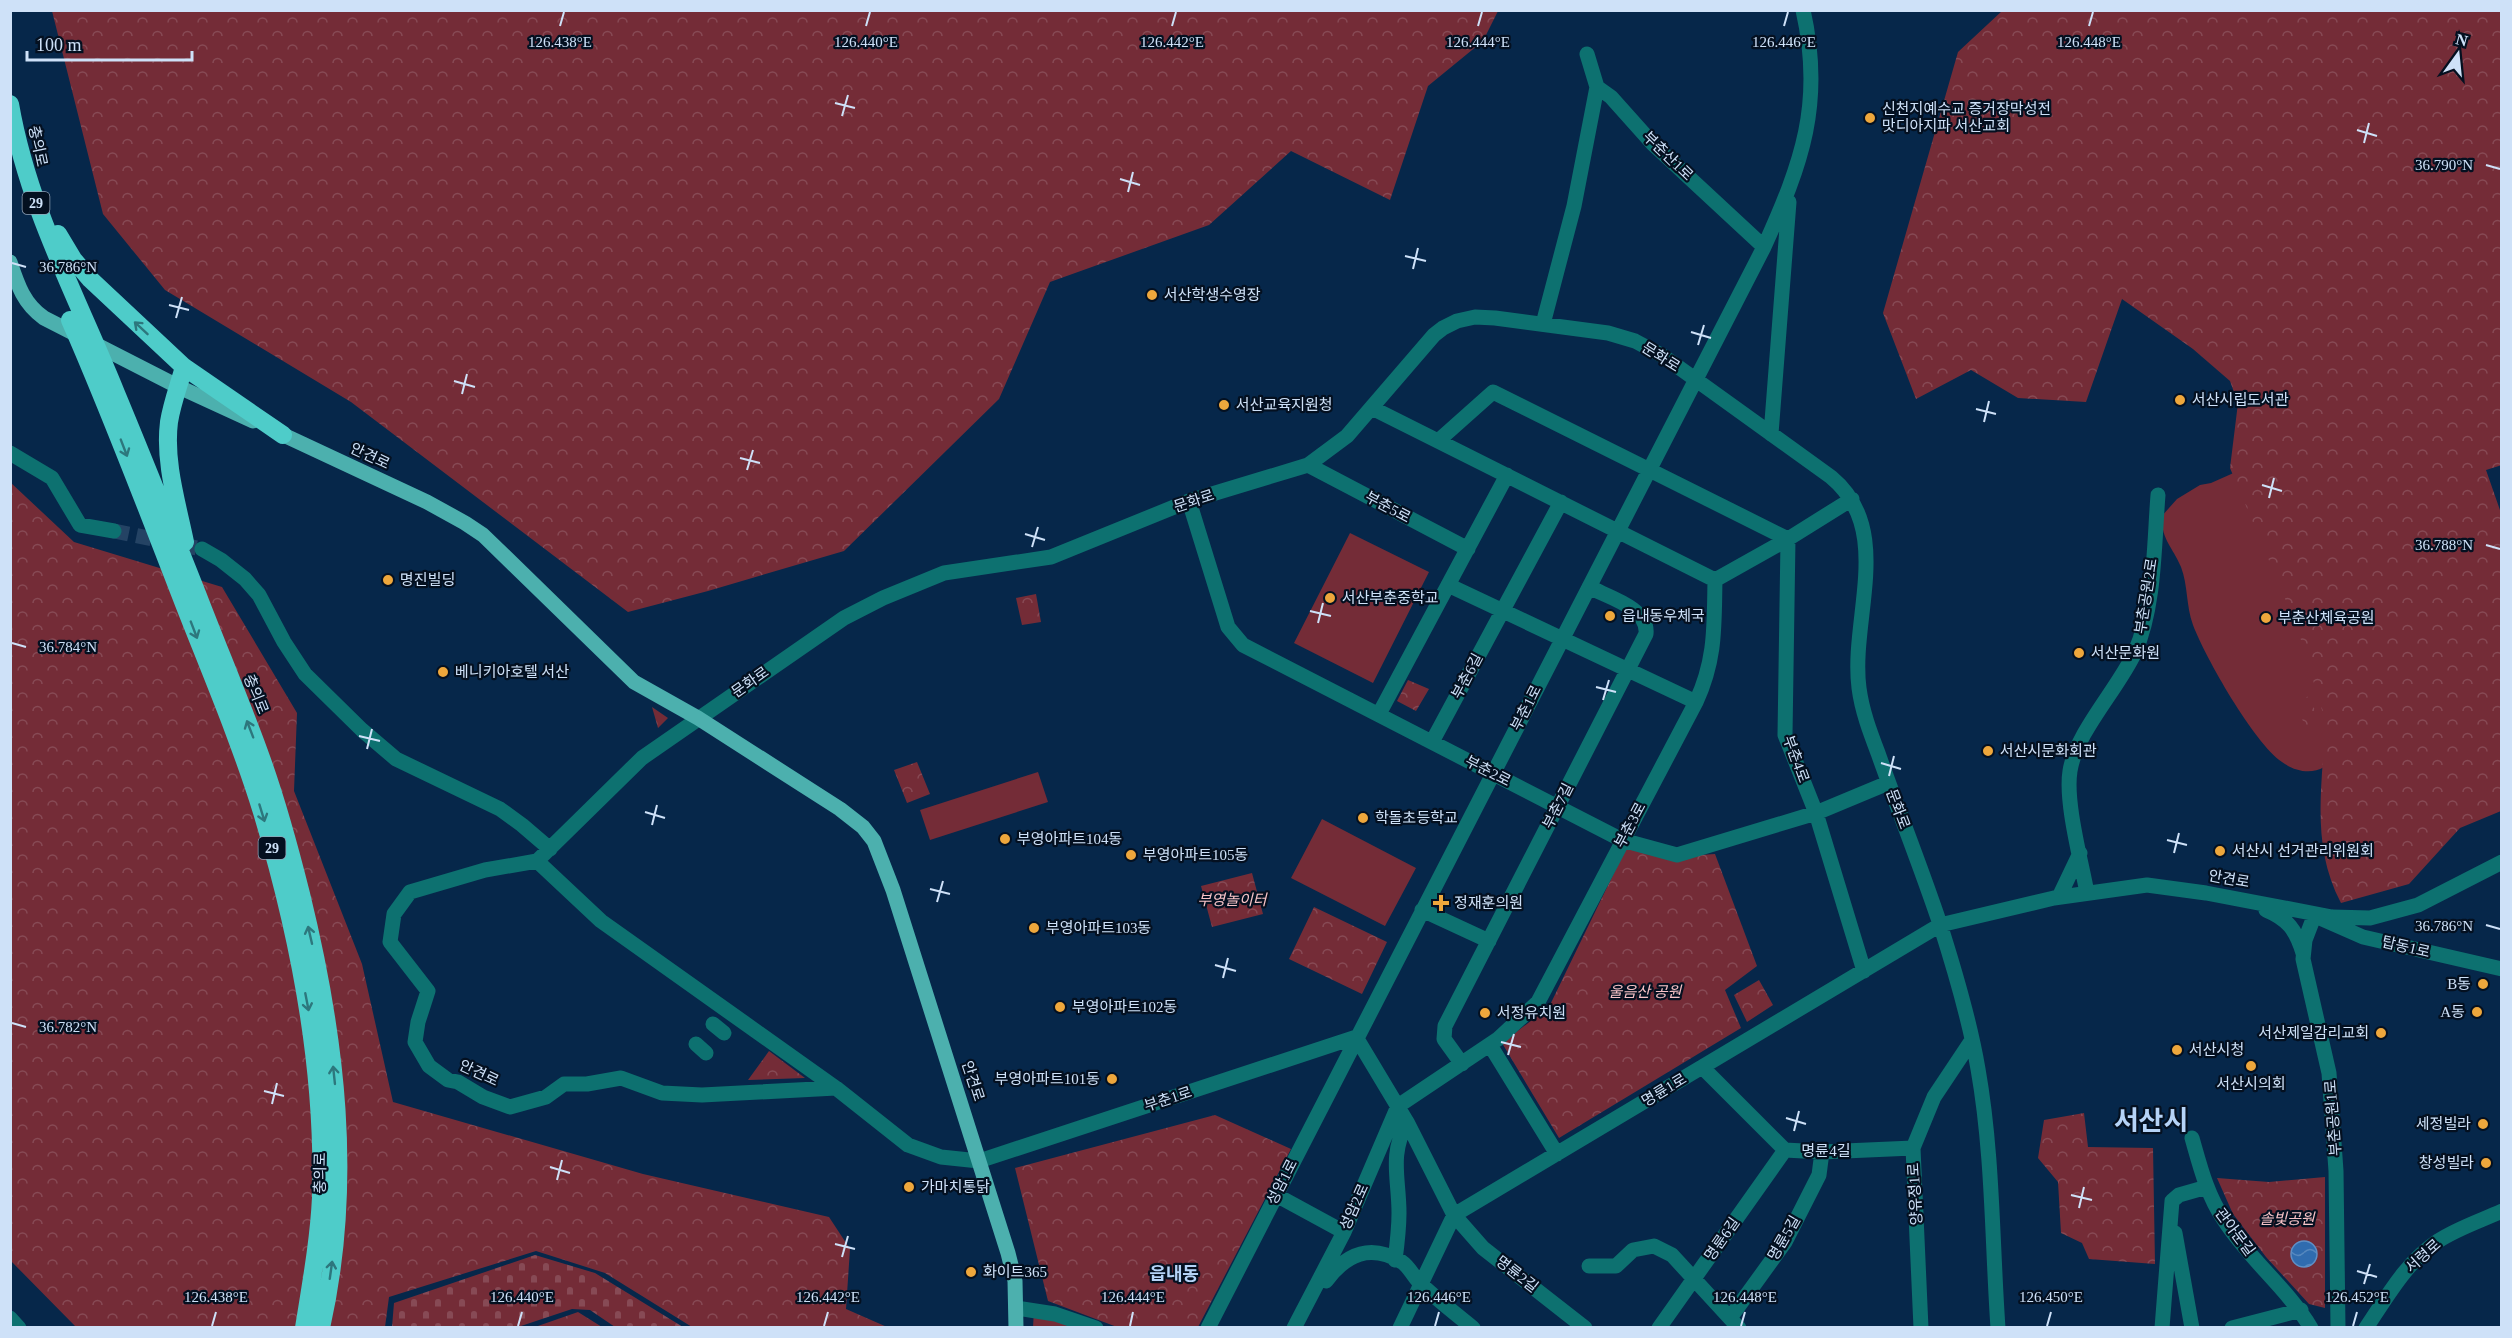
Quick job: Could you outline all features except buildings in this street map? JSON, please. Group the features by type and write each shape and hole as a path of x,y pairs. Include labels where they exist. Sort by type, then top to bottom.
{"highway":[{"name":"충의로","path":"10,104 26,175 68,301"},
{"path":"15,127 58,236 73,259 132,320 184,367 283,435"},
{"name":"충의로","path":"10,152 17,177 68,301 193,585 260,754 280,815 307,919 322,992 333,1065 339,1155 335,1232 321,1328"},
{"path":"184,367 169,423 169,461 193,585"},
{"name":"충의로","path":"109,391 262,812 289,918 311,1027 321,1154 321,1199 304,1328"}],"main road":[{"name":"안견로","path":"10,262 23,298 39,315 179,387 465,523 500,551 634,682 698,718 840,809 863,827 874,841 893,890 979,1161 1011,1266 1016,1328"}],"street":[{"path":"1696,380 1764,247 1790,190 1806,134 1811,98 1811,56 1803,10"},
{"name":"부춘산1로","path":"1587,54 1598,87 1653,144 1764,247"},
{"path":"1543,324 1574,206 1598,87"},
{"path":"1771,434 1790,190"},
{"name":"문화로","path":"698,718 826,629 866,606 905,589 959,570 1051,556 1189,501 1308,465 1347,436 1443,327 1457,321 1482,317 1599,331 1628,338 1655,351 1831,477 1852,499 1862,526 1866,553 1857,662 1859,693 1864,715 1940,925 1972,1040 1985,1118 1998,1328"},
{"name":"부춘1로","path":"979,1161 1356,1037 1696,380"},
{"path":"1438,441 1492,392 1788,539"},
{"path":"1372,408 1715,580 1788,539 1852,499"},
{"path":"10,453 52,478 80,525 114,531"},
{"name":"부춘5로","path":"1308,465 1468,549"},
{"path":"1379,714 1507,475"},
{"name":"부춘공원2로","path":"2087,893 2069,789 2072,763 2082,739 2128,666 2140,638 2148,599 2158,495"},
{"name":"부춘2로","path":"1189,501 1228,627 1235,638 1261,655 1622,840 1677,855 1816,813 1888,783"},
{"name":"부춘6길","path":"1432,742 1561,502"},
{"name":"부춘4로","path":"1788,539 1785,735 1816,813 1864,971"},
{"path":"202,549 221,560 245,579 259,595 284,642 305,674 362,730 396,759 500,809 550,849"},
{"name":"부춘3로","path":"1398,1106 1490,1045 1538,1002 1695,702 1712,659 1715,580"},
{"path":"1448,585 1695,702"},
{"name":"부춘7길","path":"1462,1064 1444,1039 1444,1029 1646,634 1645,623 1636,612 1589,587"},
{"path":"698,718 635,765 537,861 601,921 836,1088 913,1148 941,1157 979,1161"},
{"path":"2059,897 2080,852"},
{"name":"안견로","path":"537,861 485,870 410,892 394,914 390,942 428,991 418,1022 415,1042 429,1066 448,1080 458,1082 483,1097 510,1107 546,1097 564,1084 587,1084 621,1078 662,1093 702,1095 836,1088"},
{"name":"안견로","path":"1940,925 2059,897 2147,885 2183,889 2315,914 2354,919 2386,915 2440,895 2502,862"},
{"path":"2259,902 2261,909 2289,923 2296,933 2303,953"},
{"path":"1422,910 1489,941"},
{"name":"부춘공원1로","path":"2315,914 2303,953 2306,978 2330,1073 2336,1171 2338,1328"},
{"name":"탑동1로","path":"2315,914 2334,926 2363,938 2502,969"},
{"name":"명륜1로","path":"1454,1215 1940,925"},
{"path":"1356,1037 1407,1122 1454,1215 1400,1328"},
{"name":"성암1로","path":"1208,1328 1356,1037"},
{"name":"양유정1로","path":"1921,1328 1912,1148 1934,1097 1972,1040"},
{"path":"1490,1045 1557,1154"},
{"name":"명륜4길","path":"1702,1067 1785,1150 1822,1152 1912,1148"},
{"name":"성암2로","path":"1294,1328 1344,1232 1398,1106"},
{"path":"1407,1122 1402,1132 1396,1158 1395,1177 1399,1216 1395,1260 1403,1263 1420,1285 1473,1328"},
{"name":"관아문길","path":"2192,1138 2207,1187 2230,1228 2301,1310 2312,1328"},
{"name":"명륜6길","path":"1659,1328 1785,1150"},
{"name":"명륜5길","path":"1735,1323 1785,1242 1819,1174 1822,1152"},
{"path":"2162,1328 2172,1201 2176,1196 2207,1187"},
{"path":"1276,1195 1344,1232"},
{"name":"서령로","path":"2367,1328 2400,1278 2421,1255 2457,1230 2502,1211"},
{"path":"2171,1212 2192,1328"},
{"name":"명륜2길","path":"1454,1215 1483,1248 1585,1328"},
{"path":"1589,1266 1616,1266 1633,1250 1654,1246 1672,1255 1735,1323"},
{"name":"성암2로","path":"1306,1307 1337,1266 1353,1256 1364,1252 1377,1252 1395,1260"},
{"path":"1016,1308 1055,1314 1096,1328"},
{"path":"2232,1328 2301,1310"},
{"path":"10,1318 19,1328"}],"green space":[{"path":"52,10 1498,11 1483,41 1428,86 1390,200 1291,151 1209,225 1050,282 999,399 844,551 628,612 351,402 165,290 103,214"},
{"path":"2002,11 2501,11 2502,465 2486,470 2501,513 2501,811 2460,828 2409,884 2341,903 2332,882 2325,860 2322,839 2321,795 2325,727 2322,710 2297,627 2230,468 2238,403 2230,381 2193,349 2122,299 2086,402 2018,398 1971,370 1916,399 1883,313 1958,52"},
{"name":"부춘산체육공원","path":"2265,459 2361,683 2324,767 2314,771 2292,768 2282,762 2258,737 2232,698 2208,657 2193,625 2181,567 2162,525 2161,517 2177,499 2200,485 2211,483"},
{"path":"10,482 74,542 222,587 297,713 294,791 362,964 393,1102 643,1174 829,1217 850,1249 846,1309 887,1327 692,1327 605,1273 536,1251 389,1297 385,1327 76,1327 11,1261"},
{"path":"1350,533 1429,572 1373,683 1294,643"},
{"path":"1036,594 1041,622 1022,625 1016,598"},
{"path":"1408,680 1429,689 1416,711 1397,701"},
{"path":"2309,696 2322,727 2308,733 2295,702"},
{"path":"652,707 668,718 658,728"},
{"path":"917,762 930,794 907,803 894,770"},
{"path":"1038,772 1048,802 930,840 920,810"},
{"path":"1322,819 1416,868 1385,926 1291,878"},
{"name":"울음산 공원","path":"1628,844 1671,857 1715,854 1757,966 1725,990 1741,1028 1559,1138 1502,1043 1549,1007"},
{"name":"부영놀이터","path":"1252,873 1263,914 1212,927 1201,886"},
{"path":"1314,907 1387,942 1362,994 1289,959"},
{"path":"1759,980 1773,1005 1747,1022 1734,995"},
{"path":"769,1051 805,1078 748,1080"},
{"path":"2084,1113 2088,1147 2153,1148 2155,1264 2089,1259 2082,1243 2061,1233 2058,1182 2038,1158 2044,1120"},
{"path":"1215,1115 1291,1149 1198,1327 1117,1327 1048,1301 1015,1168"},
{"name":"솔빛공원","path":"2325,1177 2325,1308 2309,1304 2266,1257 2233,1214 2217,1178 2269,1182"},
{"path":"535,1255 595,1273 683,1327 615,1327 590,1310 572,1309 518,1327 392,1327 394,1303"},
{"path":"1034,1309 1087,1328 1033,1328"},
{"path":"578,1312 602,1327 535,1327"}],"water":[{"path":"2304,1241 2313,1245 2317,1254 2313,1263 2304,1267 2295,1263 2291,1254 2295,1245"}],"tunnel":[{"path":"114,531 202,549"}],"place":[{"name":"신천지예수교 증거장막성전 맛디아지파 서산교회","path":"1870,118"},
{"name":"서산학생수영장","path":"1152,295"},
{"name":"서산시립도서관","path":"2180,400"},
{"name":"서산교육지원청","path":"1224,405"},
{"name":"명진빌딩","path":"388,580"},
{"name":"서산부춘중학교","path":"1330,598"},
{"name":"읍내동우체국","path":"1610,616"},
{"name":"부춘산체육공원","path":"2266,618"},
{"name":"서산문화원","path":"2079,653"},
{"name":"베니키아호텔 서산","path":"443,672"},
{"name":"서산시문화회관","path":"1988,751"},
{"name":"학돌초등학교","path":"1363,818"},
{"name":"부영아파트104동","path":"1005,839"},
{"name":"서산시 선거관리위원회","path":"2220,851"},
{"name":"부영아파트105동","path":"1131,855"},
{"name":"정재훈의원","path":"1441,903"},
{"name":"부영아파트103동","path":"1034,928"},
{"name":"B동","path":"2483,984"},
{"name":"부영아파트102동","path":"1060,1007"},
{"name":"A동","path":"2477,1012"},
{"name":"서정유치원","path":"1485,1013"},
{"name":"서산제일감리교회","path":"2381,1033"},
{"name":"서산시청","path":"2177,1050"},
{"name":"서산시의회","path":"2251,1066"},
{"name":"부영아파트101동","path":"1112,1079"},
{"name":"세정빌라","path":"2483,1124"},
{"name":"창성빌라","path":"2486,1163"},
{"name":"가마치통닭","path":"909,1187"},
{"name":"화이트365","path":"971,1272"}],"district":[{"name":"서산시","path":"2151,1121"},
{"name":"읍내동","path":"1174,1274"}]}
